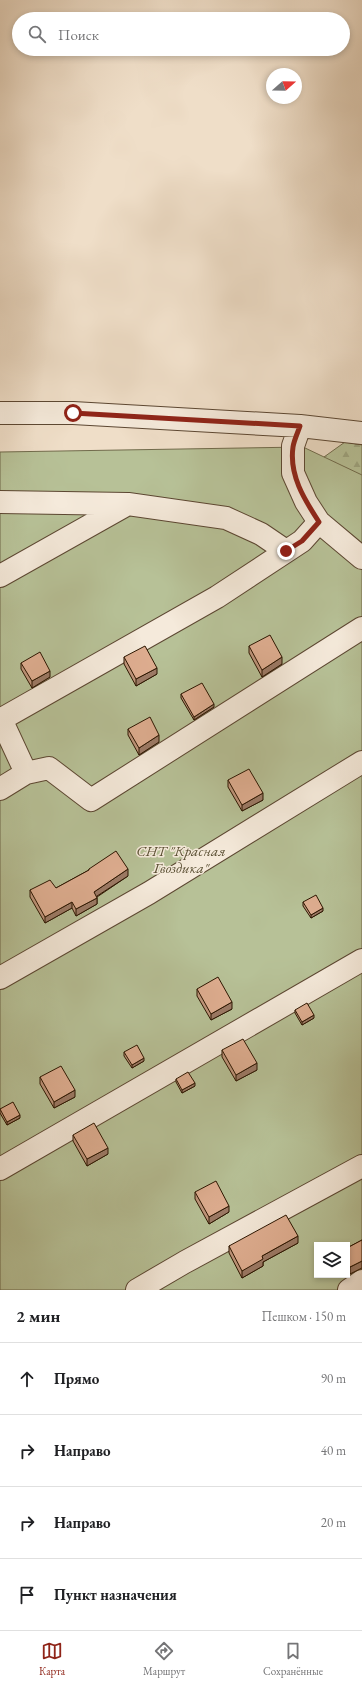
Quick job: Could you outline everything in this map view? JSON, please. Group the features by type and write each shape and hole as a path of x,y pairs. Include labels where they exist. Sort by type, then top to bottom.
{"street":[{"path":"0,413 73,413 300,426 362,433"},
{"path":"300,426 293,446 293,473 306,502 319,522 362,558"},
{"path":"0,502 128,504 226,518 261,534 286,551"},
{"path":"0,576 128,504"},
{"path":"26,773 0,719 217,597 302,541 319,522"},
{"path":"0,789 26,773 49,768 91,800 362,628"},
{"path":"0,978 149,893 362,762"},
{"path":"0,1169 362,960"},
{"path":"137,1290 185,1262 362,1166"},
{"path":"349,1290 362,1282"}],"green space":[{"path":"345,442 362,445 362,517 324,457"},
{"name":"СНТ \"Красная Гвоздика\"","path":"303,447 362,475 362,1290 0,1290 0,452"}],"building":[{"path":"270,635 282,657 262,670 249,646"},
{"path":"145,646 157,668 136,679 124,657"},
{"path":"40,652 50,671 32,681 21,663"},
{"path":"202,683 214,704 194,717 181,694"},
{"path":"150,717 159,735 139,748 128,729"},
{"path":"249,769 263,793 242,805 228,780"},
{"path":"116,851 128,869 94,892 97,898 76,909 72,902 45,917 30,890 50,880 56,888 89,870"},
{"path":"316,895 323,908 311,915 303,902"},
{"path":"218,977 232,1002 211,1014 197,989"},
{"path":"307,1003 314,1015 302,1022 295,1010"},
{"path":"243,1039 257,1063 236,1075 222,1050"},
{"path":"137,1045 144,1058 132,1065 124,1052"},
{"path":"61,1066 75,1090 54,1102 40,1077"},
{"path":"188,1072 195,1083 182,1090 176,1079"},
{"path":"13,1102 20,1115 7,1122 0,1109"},
{"path":"94,1123 108,1148 87,1159 73,1135"},
{"path":"216,1181 229,1206 209,1217 195,1192"},
{"path":"286,1215 298,1236 262,1256 263,1259 242,1271 229,1246"},
{"path":"362,1240 362,1261 350,1267 350,1246"}],"route":[{"path":"73,413 300,426 293,446 293,473 306,502 319,522 302,541 286,551"}]}
